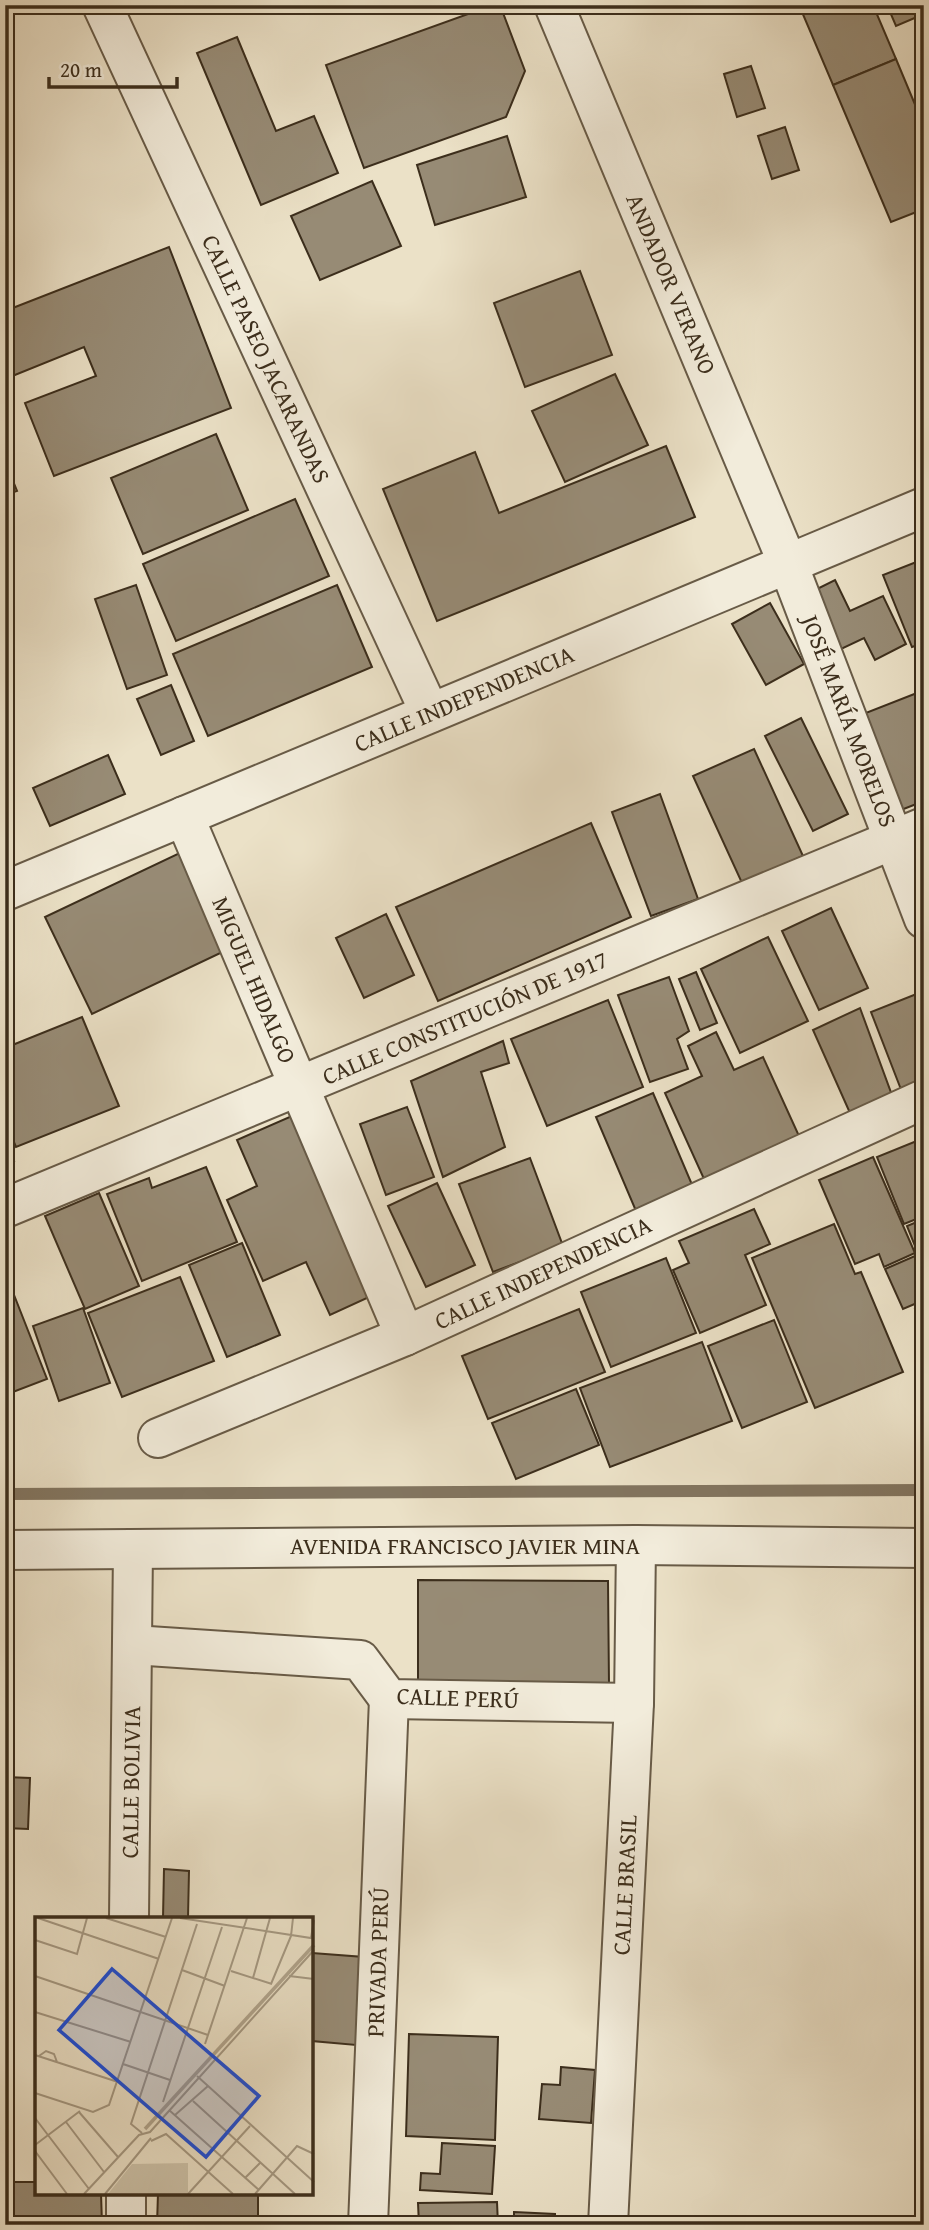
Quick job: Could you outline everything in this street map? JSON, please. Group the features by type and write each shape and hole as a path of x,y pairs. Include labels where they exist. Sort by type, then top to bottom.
{"street":[{"name":"CALLE PASEO JACARANDAS","path":"102,5 430,713"},
{"name":"ANDADOR VERANO","path":"554,5 788,564"},
{"name":"CALLE INDEPENDENCIA","path":"5,891 924,507"},
{"name":"JOSÉ MARÍA MORELOS","path":"788,564 909,833 924,919"},
{"name":"MIGUEL HIDALGO","path":"184,816 405,1336"},
{"name":"CALLE CONSTITUCIÓN DE 1917","path":"5,1208 909,833"},
{"name":"CALLE INDEPENDENCIA","path":"158,1438 405,1336 924,1099"},
{"name":"AVENIDA FRANCISCO JAVIER MINA","path":"5,1550 636,1545 924,1548"},
{"name":"CALLE BRASIL","path":"608,2225 634,1703 636,1545"},
{"name":"CALLE BOLIVIA","path":"130,1917 133,1549"},
{"name":"CALLE PERÚ","path":"133,1645 360,1660 389,1699 634,1703"},
{"name":"PRIVADA PERÚ","path":"368,2225 389,1699"},
{"path":"126,2195 126,2225"}],"building":[{"path":"493,5 500,5 525,71 506,117 364,168 326,65"},
{"path":"799,5 873,5 896,59 833,85"},
{"path":"887,5 924,5 924,14 896,26"},
{"path":"237,37 276,131 314,116 338,173 261,205 197,53"},
{"path":"896,59 924,126 924,209 891,222 833,85"},
{"path":"751,66 765,108 737,117 724,74"},
{"path":"785,127 799,170 772,179 758,136"},
{"path":"507,136 526,197 435,225 417,165"},
{"path":"372,181 401,246 320,280 291,216"},
{"path":"169,247 231,408 54,476 25,403 96,376 84,347 5,379 5,311"},
{"path":"580,271 612,355 525,387 494,303"},
{"path":"615,374 648,445 565,482 532,411"},
{"path":"216,434 248,510 143,554 111,478"},
{"path":"666,446 695,517 437,621 383,489 475,452 499,513"},
{"path":"5,461 17,491 5,495"},
{"path":"295,499 329,576 176,641 143,564"},
{"path":"924,559 924,643 912,647 883,575"},
{"path":"835,580 850,611 883,596 906,644 875,660 864,638 839,650 811,592"},
{"path":"136,585 167,675 127,689 95,599"},
{"path":"337,585 372,667 208,736 173,654"},
{"path":"770,603 804,664 766,685 732,624"},
{"path":"171,685 194,741 161,755 137,699"},
{"path":"922,691 924,801 896,812 858,716"},
{"path":"801,718 848,814 813,831 765,736"},
{"path":"754,749 803,856 742,883 693,776"},
{"path":"108,755 125,794 50,826 33,788"},
{"path":"660,794 698,899 651,916 612,812"},
{"path":"591,823 631,917 438,1001 396,907"},
{"path":"186,850 233,947 92,1014 45,917"},
{"path":"831,908 868,988 819,1010 782,931"},
{"path":"386,914 414,975 364,998 336,938"},
{"path":"768,937 808,1021 740,1053 701,969"},
{"path":"696,972 717,1023 700,1030 679,979"},
{"path":"669,977 689,1031 677,1039 688,1069 650,1082 618,995"},
{"path":"924,991 924,1083 902,1092 871,1012"},
{"path":"608,1000 643,1087 547,1126 511,1039"},
{"path":"860,1008 893,1098 850,1113 813,1030"},
{"path":"82,1017 119,1106 16,1147 5,1121 5,1048"},
{"path":"716,1032 734,1070 763,1057 799,1136 704,1179 665,1093 702,1076 688,1046"},
{"path":"503,1041 509,1063 481,1072 505,1147 443,1177 411,1081"},
{"path":"653,1093 693,1187 636,1211 596,1117"},
{"path":"407,1107 434,1177 386,1195 360,1124"},
{"path":"301,1112 380,1292 330,1315 306,1262 263,1281 227,1200 257,1186 237,1140"},
{"path":"5,1138 14,1161 5,1164"},
{"path":"924,1138 924,1216 904,1224 877,1157"},
{"path":"873,1157 915,1253 884,1267 879,1254 855,1264 819,1180"},
{"path":"530,1158 563,1246 493,1272 459,1184"},
{"path":"206,1167 237,1242 142,1281 107,1194 149,1178 152,1188"},
{"path":"437,1183 475,1265 426,1287 388,1206"},
{"path":"99,1193 139,1286 85,1309 45,1216"},
{"path":"754,1209 770,1244 745,1255 766,1305 700,1333 673,1270 689,1263 679,1241"},
{"path":"924,1219 924,1249 917,1251 907,1226"},
{"path":"834,1224 855,1274 861,1272 903,1372 815,1408 752,1258"},
{"path":"242,1243 280,1335 227,1357 189,1265"},
{"path":"924,1252 924,1300 903,1309 885,1269"},
{"path":"666,1258 696,1333 611,1367 581,1292"},
{"path":"5,1272 47,1379 5,1395"},
{"path":"180,1277 214,1361 122,1397 88,1313"},
{"path":"924,1305 924,1330 915,1309"},
{"path":"83,1308 110,1383 59,1401 33,1326"},
{"path":"579,1309 605,1372 488,1419 462,1356"},
{"path":"774,1320 807,1402 742,1428 708,1346"},
{"path":"702,1342 732,1421 610,1467 580,1388"},
{"path":"576,1389 599,1445 516,1479 492,1423"},
{"path":"418,1580 608,1581 609,1685 418,1684"},
{"path":"5,1777 30,1778 28,1829 5,1828"},
{"path":"164,1869 189,1871 188,1917 163,1917"},
{"path":"313,1953 364,1957 356,2045 313,2041"},
{"path":"409,2034 498,2037 495,2140 406,2136"},
{"path":"561,2067 595,2070 591,2123 539,2119 542,2084 560,2085"},
{"path":"442,2143 495,2146 492,2194 420,2190 421,2173 440,2174"},
{"path":"8,2182 35,2182 35,2195 101,2195 102,2225 9,2225"},
{"path":"158,2195 258,2195 258,2225 157,2225"},
{"path":"497,2202 498,2225 419,2225 418,2203"},
{"path":"514,2212 555,2214 555,2225 514,2225"}],"waterway":[{"path":"5,1494 924,1490"}]}
